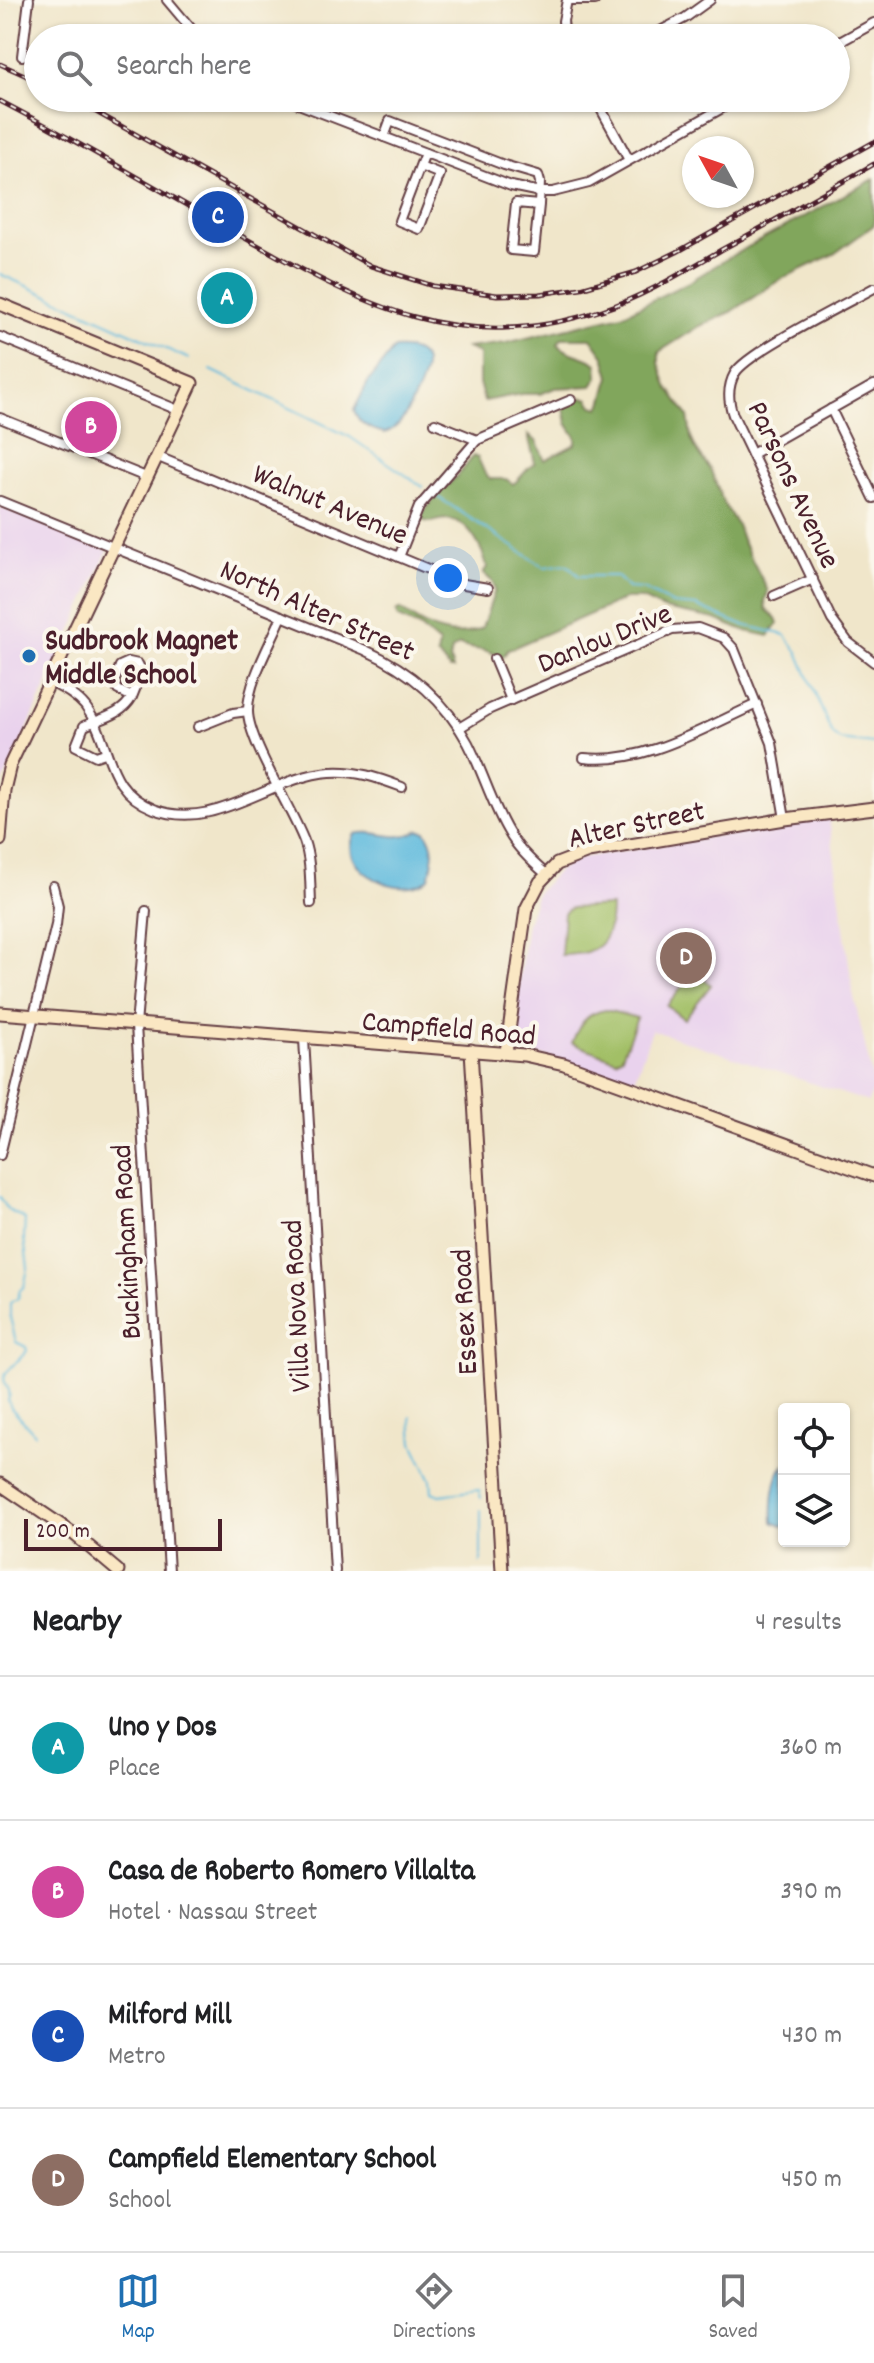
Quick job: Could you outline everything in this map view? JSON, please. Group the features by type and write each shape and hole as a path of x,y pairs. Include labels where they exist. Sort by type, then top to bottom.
{"street":[{"path":"26,24 29,0"},
{"path":"167,0 187,24"},
{"path":"563,24 567,0 595,0"},
{"path":"674,24 710,0"},
{"path":"850,36 874,23"},
{"path":"22,56 24,40"},
{"path":"319,112 511,186 540,192 575,188 601,177 715,112"},
{"path":"603,112 629,160"},
{"path":"384,137 390,121 539,177 540,192 539,205 534,252 511,250 516,203 539,205"},
{"path":"420,166 440,174 419,229 399,221 420,166 425,153"},
{"name":"Parsons Avenue","path":"874,288 749,358 736,371 729,390 730,406 839,631 861,654 874,662"},
{"path":"0,304 192,383 10,765 5,782 0,840"},
{"path":"0,337 178,410"},
{"path":"752,454 874,385"},
{"path":"399,557 419,507 477,440 571,400"},
{"path":"831,409 874,498"},
{"path":"0,418 146,477"},
{"path":"435,423 477,440"},
{"name":"Walnut Avenue","path":"156,456 464,584 488,588"},
{"name":"North Alter Street","path":"0,501 397,666 437,700 459,728 509,834 546,874"},
{"path":"774,596 813,579"},
{"path":"282,616 255,679 248,711 253,734 307,851 311,903"},
{"name":"Danlou Drive","path":"459,728 511,700 672,630 689,627 717,635 730,643 757,704 776,758 785,819"},
{"path":"494,659 511,700"},
{"path":"50,682 76,697 94,722 114,775 128,793 147,806 169,814 207,813 279,786 332,771 369,775 402,787"},
{"path":"105,753 96,756 76,746 84,726 123,710 132,697"},
{"path":"584,758 610,759 646,752 757,704"},
{"path":"198,727 233,713 248,711"},
{"name":"Alter Street","path":"506,1052 526,909 546,874 565,860 588,852 785,819 874,808"},
{"path":"0,1155 58,915 53,886"},
{"name":"Buckingham Road","path":"146,911 136,1025 169,1571"},
{"name":"Campfield Road","path":"0,1013 304,1039 506,1052 564,1064 874,1176"},
{"name":"Villa Nova Road","path":"304,1039 335,1571"},
{"name":"Essex Road","path":"471,1050 502,1571"},
{"path":"0,1484 74,1534 118,1571"}],"shaded area":[{"name":"Sudbrook Magnet Middle School","path":"0,507 108,550 0,789"},
{"path":"829,818 853,993 874,1085 868,1102 652,1030 633,1084 515,1047 516,1005 527,923 537,893 560,869 580,858"}],"green space":[{"path":"874,179 874,225 834,254 781,279 731,312 700,326 659,352 659,363 667,386 688,416 696,449 711,471 724,504 768,591 766,609 778,623 769,636 741,630 715,619 664,609 642,599 625,599 508,650 502,658 459,645 452,650 450,660 453,669 450,669 437,655 439,644 419,627 398,618 396,612 400,609 439,631 471,632 482,628 495,590 493,582 483,573 487,567 485,560 468,530 447,519 422,520 422,515 473,456 478,458 485,474 491,479 506,479 513,484 535,463 528,435 536,441 545,460 576,444 564,407 583,398 600,408 610,377 604,356 591,338 562,338 558,344 562,348 597,364 598,377 592,386 555,388 540,394 484,401 479,383 479,353 467,348 506,343 622,315 689,282"},
{"path":"611,906 608,930 600,945 584,953 561,955 564,913 570,908"},
{"path":"694,972 711,985 684,1019 667,1006"},
{"path":"606,1010 637,1018 622,1056 616,1060 572,1043 584,1021"}],"water":[{"path":"394,349 416,351 422,355 425,367 404,417 385,433 366,426 354,410 368,382"},
{"path":"419,830 429,836 433,853 429,878 418,885 404,886 375,879 354,860 351,847 355,834 401,836"},
{"path":"778,1476 778,1524 773,1522"}],"waterway":[{"path":"0,274 189,359"},
{"path":"211,370 350,437 423,487"},
{"path":"438,497 544,567 564,564 579,576 617,576 628,588 643,589 673,604 696,606 739,624 785,635 798,652 832,734 840,740 874,744"},
{"path":"0,1197 8,1210 25,1219 28,1268 24,1287 18,1298 10,1303 16,1342 26,1347 27,1351 5,1374 4,1380 11,1408 35,1434"},
{"path":"411,1417 413,1443 431,1480 432,1492 440,1495 479,1490 481,1498"},
{"path":"481,1510 481,1563"}],"railway":[{"path":"0,64 24,75"},
{"path":"0,101 318,278 406,314 450,325 498,328 548,324 602,310 678,275 874,164"},
{"path":"96,112 371,266 433,286 497,295 540,294 581,288 636,272 874,142"}],"place":[{"name":"Milford Mill","path":"218,217"},
{"name":"Uno y Dos","path":"227,298"},
{"name":"Casa de Roberto Romero Villalta","path":"91,427"},
{"name":"Sudbrook Magnet Middle School","path":"29,656"},
{"name":"Campfield Elementary School","path":"686,958"}]}
